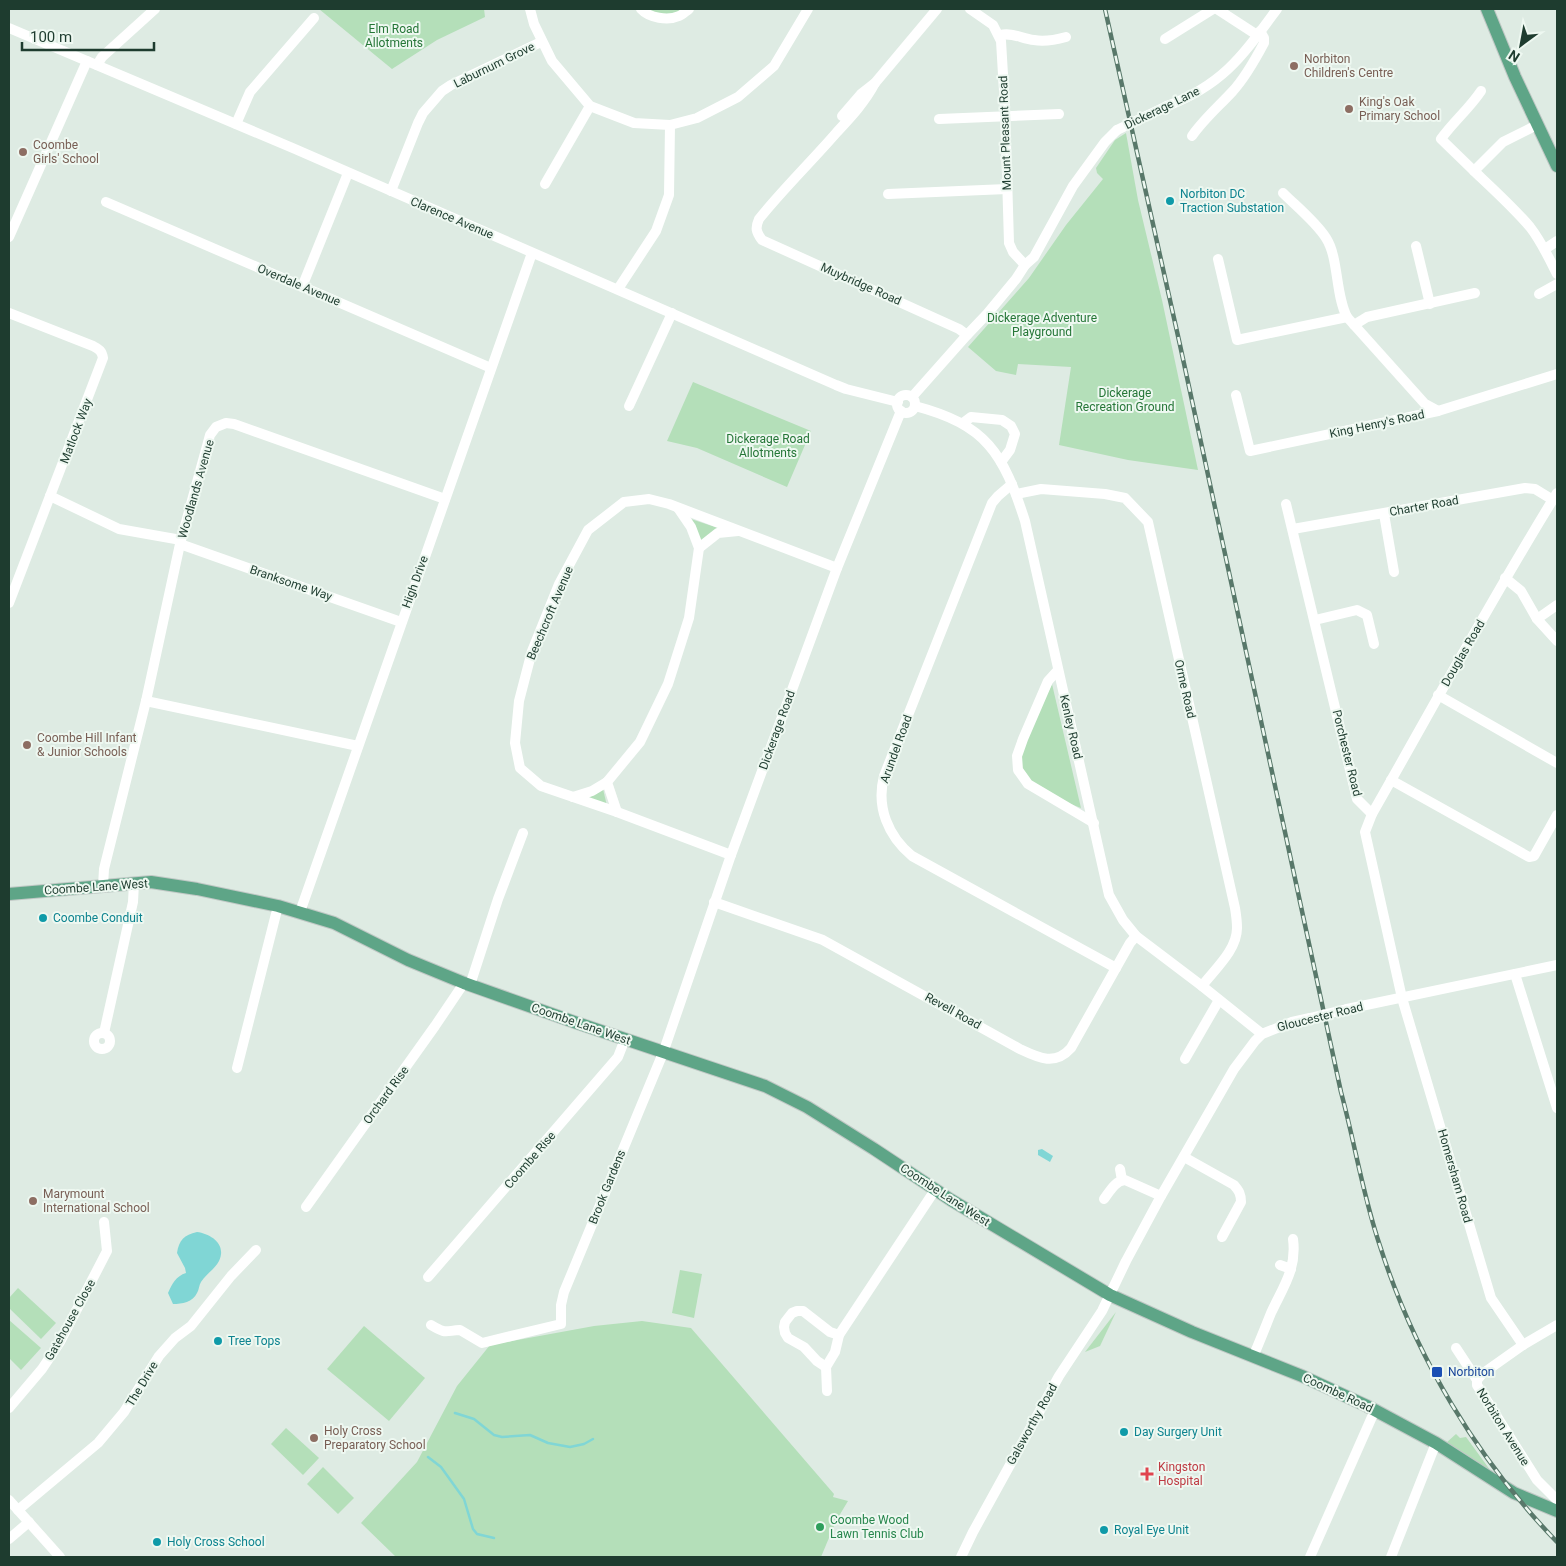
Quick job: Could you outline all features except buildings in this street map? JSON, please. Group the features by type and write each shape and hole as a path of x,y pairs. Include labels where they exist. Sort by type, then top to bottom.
{"main road":[{"path":"1487,9 1537,125 1557,166"},
{"name":"Coombe Lane West","path":"9,894 134,883 168,884 278,906 348,929 400,956 467,984 663,1053 737,1076 788,1097 874,1149 935,1190 1110,1295"},
{"name":"Coombe Road","path":"1110,1295 1253,1357 1302,1376 1375,1410 1436,1444 1514,1493 1557,1511"}],"street":[{"path":"97,65 102,57 155,9"},
{"path":"530,9 541,42 556,67 590,106 634,123 670,125 697,118 738,98 774,66 808,9"},
{"path":"641,9 646,14 660,18 678,17 689,9"},
{"name":"Muybridge Road","path":"937,9 875,83 861,94 812,151 789,184 759,219 756,233 762,240 959,329 967,335"},
{"path":"970,9 990,21 1000,35 1012,34 1044,41 1066,37"},
{"path":"1165,39 1212,9"},
{"path":"1192,136 1201,123 1232,92 1245,75 1264,43 1264,38 1259,33 1217,9"},
{"name":"Dickerage Lane","path":"1025,265 1039,250 1074,186 1105,142 1117,130 1200,90 1220,78 1237,61 1277,9"},
{"path":"236,124 250,92 314,18"},
{"name":"Clarence Avenue","path":"9,28 236,124 846,389 899,406"},
{"name":"Mount Pleasant Road","path":"1000,35 1006,116 1009,243 1013,252 1025,265"},
{"name":"Laburnum Grove","path":"391,191 418,123 434,99 451,85 541,42"},
{"path":"9,237 87,60"},
{"path":"1481,91 1469,108 1454,120 1441,139 1495,190 1530,227 1545,248 1557,274"},
{"path":"545,184 590,106"},
{"path":"939,119 1059,114"},
{"path":"618,289 656,230 670,195 670,125"},
{"path":"1474,171 1503,142 1537,125"},
{"path":"302,287 348,173"},
{"path":"888,194 1007,189"},
{"path":"1283,193 1327,238 1331,249 1342,306 1350,321 1425,404 1438,411"},
{"name":"Overdale Avenue","path":"106,202 491,368"},
{"path":"1545,248 1557,241"},
{"path":"1416,246 1430,304"},
{"name":"High Drive","path":"300,912 532,253"},
{"path":"1218,259 1237,340 1350,321 1475,293"},
{"path":"913,402 905,396 901,398 899,406 908,413 912,411 913,402 967,335 1004,294 1025,265"},
{"path":"1540,294 1557,284"},
{"name":"Matlock Way","path":"9,313 93,346 102,353 101,364 9,603"},
{"path":"629,406 672,313"},
{"name":"King Henry's Road","path":"1236,396 1250,452 1438,411 1557,374"},
{"name":"Kenley Road","path":"913,402 962,423 983,438 1001,462 1016,494 1025,521 1109,895 1123,920 1136,936 1262,1034"},
{"name":"Dickerage Road","path":"663,1053 731,855 899,406"},
{"path":"962,423 968,418 976,417 1002,420 1012,426 1015,434 1010,450 1001,462"},
{"name":"Woodlands Avenue","path":"104,886 104,869 146,701 181,542 210,435 216,427 226,423 234,424 445,499"},
{"name":"Arundel Road","path":"1012,484 992,503 884,776 881,798 882,810 895,839 912,856 1116,968"},
{"name":"Charter Road","path":"1293,530 1525,488 1535,489 1555,496"},
{"name":"Orme Road","path":"1016,494 1041,490 1074,491 1125,498 1148,522 1235,908 1237,929 1234,943 1202,986"},
{"name":"Branksome Way","path":"50,496 119,529 181,542 401,622"},
{"name":"Douglas Road","path":"1372,814 1505,578 1555,496"},
{"name":"Beechcroft Avenue","path":"731,855 617,812 541,786 520,768 515,743 519,701 532,651 559,584 588,530 624,502 649,499 669,504 837,568"},
{"name":"Porchester Road","path":"1286,504 1357,800 1372,814"},
{"path":"572,797 592,790 606,782 640,742 668,684 689,618 699,548 691,527 678,508"},
{"path":"1384,514 1394,572"},
{"path":"699,548 718,533 740,530"},
{"path":"1505,578 1521,590 1537,619 1557,641"},
{"path":"1537,619 1557,605"},
{"path":"1314,620 1357,610 1362,612 1367,615 1374,644"},
{"path":"1058,670 1048,680 1023,739 1017,756 1018,770 1028,784 1094,823"},
{"path":"1438,695 1557,763"},
{"path":"146,701 358,746"},
{"path":"1391,780 1529,857 1534,856 1557,815"},
{"path":"606,782 617,812"},
{"path":"1372,814 1365,832 1402,998"},
{"name":"Orchard Rise","path":"306,1207 467,984 523,833"},
{"path":"104,1033 133,902 134,883"},
{"name":"Revell Road","path":"714,902 803,931 823,940 1039,1058 1050,1059 1065,1055 1072,1048 1130,943 1136,936"},
{"path":"237,1068 278,906"},
{"name":"Gloucester Road","path":"1110,1295 1161,1196 1234,1069 1262,1034 1292,1022 1347,1009 1557,965"},
{"path":"1515,974 1557,1108"},
{"name":"Homersham Road","path":"1402,998 1490,1298 1523,1346"},
{"path":"1185,1059 1219,1000"},
{"name":"Coombe Rise","path":"428,1277 618,1057 626,1040"},
{"name":"Brook Gardens","path":"431,1325 442,1332 448,1333 460,1330 482,1343 561,1324 561,1305 564,1292 663,1053"},
{"path":"1184,1157 1234,1185 1239,1190 1241,1202 1222,1237"},
{"path":"1120,1169 1122,1180"},
{"path":"1104,1199 1112,1187 1122,1180 1161,1196"},
{"path":"828,1391 826,1367 836,1352 839,1335 935,1190"},
{"name":"Gatehouse Close","path":"9,1408 42,1369 60,1342 107,1251 104,1222"},
{"path":"1253,1357 1291,1269 1295,1252 1293,1239"},
{"name":"The Drive","path":"18,1510 98,1443 124,1412 159,1356 175,1338 191,1326 230,1276 256,1250"},
{"path":"1280,1265 1291,1269"},
{"name":"Galsworthy Road","path":"961,1557 1059,1376 1110,1295"},
{"path":"826,1367 817,1361 804,1347 788,1338 785,1333 785,1322 792,1313 803,1311 830,1332 839,1335"},
{"name":"Norbiton Avenue","path":"1557,1325 1482,1374 1477,1380 1477,1385 1537,1480 1557,1500"},
{"path":"1456,1348 1477,1380"},
{"path":"1310,1557 1375,1410"},
{"path":"1391,1557 1436,1444"},
{"path":"9,1500 60,1557"},
{"path":"9,1539 29,1522"}],"green space":[{"name":"Elm Road Allotments","path":"319,9 484,9 485,17 437,40 392,69"},
{"path":"641,9 689,9 660,18"},
{"name":"Dickerage Recreation Ground","path":"1126,133 1138,200 1162,300 1198,470 1128,460 1059,445 1071,367 1018,364 1016,375 996,371 968,347 1029,278 1066,225 1103,179 1097,173 1096,168 1115,140"},
{"name":"Dickerage Road Allotments","path":"693,382 811,431 787,487 697,448 667,441"},
{"path":"691,519 718,528 701,542"},
{"path":"1052,684 1081,808 1038,788 1025,776 1021,769 1027,740"},
{"path":"603,789 607,806 587,799"},
{"path":"680,1270 702,1274 694,1318 672,1313"},
{"path":"18,1288 56,1323 41,1339 9,1308 9,1298"},
{"path":"1116,1312 1100,1346 1085,1352"},
{"path":"9,1320 41,1348 21,1370 9,1358"},
{"path":"642,1321 691,1328 834,1494 833,1497 848,1501 836,1521 821,1557 396,1557 361,1523 417,1462 457,1386 490,1345 594,1326"},
{"path":"364,1326 425,1378 389,1421 327,1369"},
{"path":"286,1428 319,1458 303,1475 271,1444"},
{"path":"1456,1434 1460,1438 1466,1437 1493,1474 1446,1443"},
{"path":"323,1467 354,1498 338,1514 307,1484"}],"water":[{"path":"1042,1149 1053,1156 1050,1162 1038,1155 1038,1150"},
{"path":"197,1232 207,1235 216,1241 221,1250 219,1261 205,1276 193,1299 173,1304 168,1293 177,1278 186,1273 177,1253 179,1245 185,1237"}],"waterway":[{"path":"455,1413 474,1419 494,1435 502,1437 530,1435 548,1443 570,1447 584,1444 593,1439"},
{"path":"428,1457 441,1467 464,1499 473,1529 477,1534 494,1538"}],"railway":[{"path":"1105,9 1180,345 1341,1092 1374,1227 1394,1287 1411,1327 1430,1366 1452,1404 1475,1441 1501,1476 1557,1542"}],"place":[{"name":"Norbiton Children's Centre","path":"1294,66"},
{"name":"King's Oak Primary School","path":"1349,109"},
{"name":"Coombe Girls' School","path":"23,152"},
{"name":"Norbiton DC Traction Substation","path":"1170,201"},
{"name":"Coombe Hill Infant & Junior Schools","path":"27,745"},
{"name":"Coombe Conduit","path":"43,918"},
{"name":"Marymount International School","path":"33,1201"},
{"name":"Tree Tops","path":"218,1341"},
{"name":"Norbiton","path":"1437,1372"},
{"name":"Day Surgery Unit","path":"1124,1432"},
{"name":"Holy Cross Preparatory School","path":"314,1438"},
{"name":"Kingston Hospital","path":"1147,1474"},
{"name":"Coombe Wood Lawn Tennis Club","path":"820,1527"},
{"name":"Royal Eye Unit","path":"1104,1530"},
{"name":"Holy Cross School","path":"157,1542"}],"park label":[{"name":"Dickerage Adventure Playground","path":"1042,325"}]}
